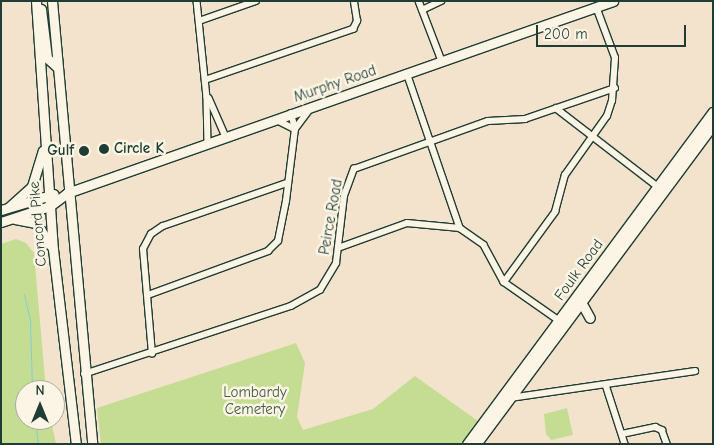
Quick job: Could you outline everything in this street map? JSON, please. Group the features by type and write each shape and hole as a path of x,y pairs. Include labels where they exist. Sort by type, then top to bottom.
{"main road":[{"path":"38,1 47,58 57,67"},
{"name":"Concord Pike","path":"38,1 53,249 76,444"},
{"name":"Concord Pike","path":"52,1 67,193 92,444"},
{"name":"Murphy Road","path":"67,193 613,1"},
{"name":"Foulk Road","path":"476,444 485,440 510,398 562,321 657,186 713,112"},
{"name":"Foulk Road","path":"467,444 562,321 582,302 713,124"},
{"path":"5,208 32,186 45,141"},
{"path":"5,208 49,195 67,193"},
{"path":"1,222 50,206 67,193"},
{"path":"12,219 36,223 53,249"},
{"path":"582,302 590,318"}],"street":[{"path":"197,1 207,94 208,143"},
{"path":"199,21 256,1"},
{"path":"205,80 353,29 357,21 354,1"},
{"path":"419,1 442,61"},
{"path":"422,10 440,1"},
{"path":"504,282 555,212 565,175 607,116 615,88 615,58 596,7"},
{"path":"407,73 460,228"},
{"name":"Peirce Road","path":"84,374 152,354 307,299 330,278 338,248 344,196 354,169 430,139 488,121 525,119 615,88"},
{"path":"207,94 226,137"},
{"path":"295,128 312,106"},
{"path":"556,108 592,138 657,186"},
{"path":"148,295 268,251 282,231 295,128 291,114"},
{"path":"275,119 295,128"},
{"path":"152,354 143,249 151,234 164,226 287,183"},
{"path":"338,248 407,223 460,228 484,245 504,282 562,321"},
{"path":"510,398 695,371"},
{"path":"606,385 625,444"},
{"path":"622,434 655,427 662,430 667,444"}],"green space":[{"path":"16,239 26,243 34,253 45,380 15,380 15,430 53,430 56,444 1,444 1,244"},
{"name":"Lombardy Cemetery","path":"296,343 305,363 297,417 303,430 373,409 415,376 482,424 467,444 101,444 97,408"},
{"path":"567,408 573,435 551,440 546,434 544,414"}],"waterway":[{"path":"24,294 30,321 32,380"},
{"path":"36,430 38,444"}],"place":[{"name":"Circle K","path":"104,149"},
{"name":"Gulf","path":"84,151"}]}
